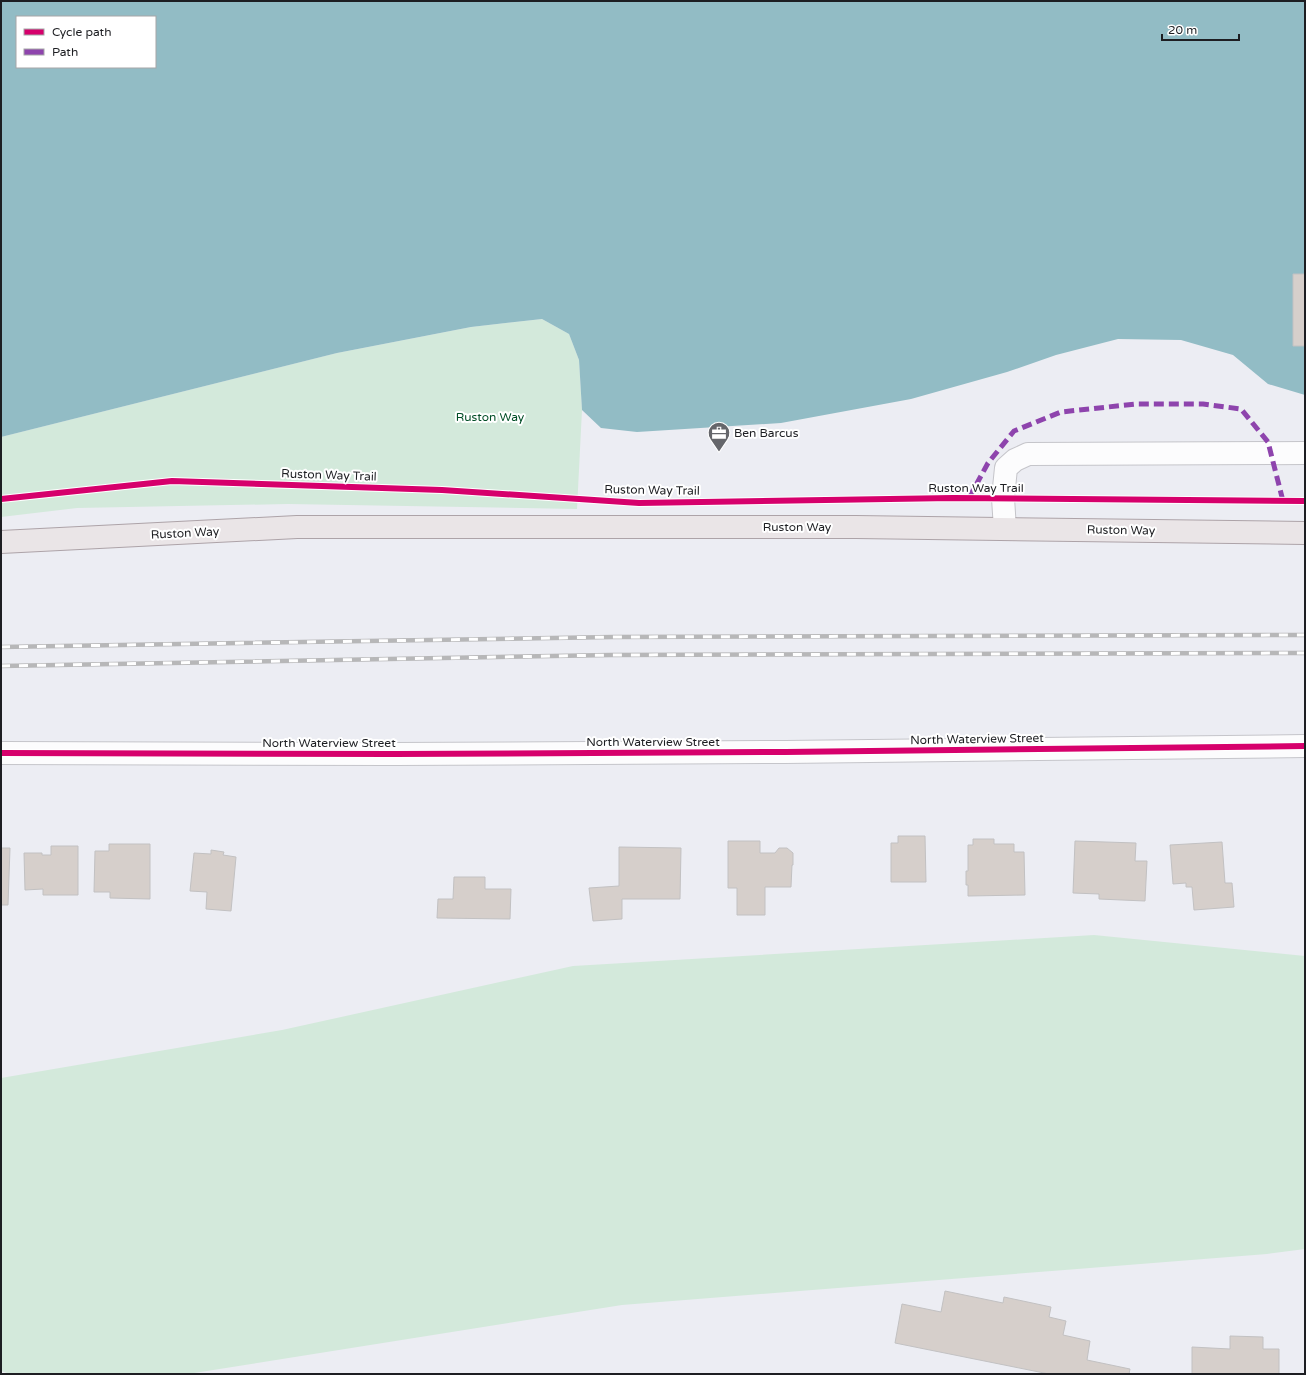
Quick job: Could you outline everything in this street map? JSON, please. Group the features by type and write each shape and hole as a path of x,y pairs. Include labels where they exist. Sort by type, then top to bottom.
{"main road":[{"name":"Ruston Way","path":"1,542 296,527 856,527 1305,533"}],"street":[{"path":"1005,529 1003,498 1006,468 1015,460 1028,454 1305,453"},
{"name":"North Waterview Street","path":"1,753 410,754 769,752 1305,746"}],"green space":[{"name":"Ruston Way","path":"542,319 569,334 579,360 582,410 577,509 288,504 77,508 1,517 1,437 337,353 471,327"},
{"path":"1094,935 1305,956 1305,1249 1267,1254 622,1305 188,1374 10,1374 1,1371 1,1078 282,1030 573,966"}],"water":[{"path":"1,1 1305,1 1305,395 1268,384 1233,355 1181,340 1118,339 1056,355 1007,372 911,399 781,423 637,432 601,428 582,410 579,360 569,334 542,319 471,327 337,353 1,437"}],"building":[{"path":"1293,274 1305,274 1305,346 1293,346"},
{"path":"898,836 925,836 926,882 891,882 891,843 898,843"},
{"path":"973,839 994,839 994,844 1014,844 1014,852 1024,852 1025,895 968,896 966,871 968,871 968,845 973,845"},
{"path":"728,841 760,841 760,853 775,853 779,848 787,848 793,853 791,887 765,887 765,915 737,915 737,888 728,888"},
{"path":"1075,841 1136,843 1135,861 1147,861 1145,901 1099,899 1099,894 1073,893"},
{"path":"1222,842 1225,883 1232,883 1234,907 1194,910 1192,887 1186,887 1186,883 1173,884 1170,845"},
{"path":"109,844 150,844 150,899 110,898 110,892 94,892 95,851 109,851"},
{"path":"51,846 78,846 78,895 43,895 43,889 25,890 24,853 42,853 42,855 51,855"},
{"path":"619,847 681,848 680,899 622,899 622,919 593,921 589,888 619,886"},
{"path":"1,848 10,848 8,905 1,905"},
{"path":"211,850 224,852 223,855 236,857 231,911 206,909 207,892 190,891 194,853 211,854"},
{"path":"454,877 485,877 485,889 511,889 510,919 437,918 438,899 453,899"},
{"path":"945,1291 1003,1303 1004,1297 1051,1307 1049,1317 1066,1321 1063,1335 1090,1341 1087,1360 1130,1369 1129,1374 1049,1374 895,1343 902,1304 941,1312"},
{"path":"1230,1336 1263,1337 1263,1349 1279,1349 1279,1374 1192,1374 1192,1347 1230,1349"}],"railway":[{"path":"1,647 613,637 1305,635"},
{"path":"1,666 611,655 1305,653"}],"marked path":[{"path":"969,498 988,463 1014,431 1061,412 1136,404 1203,404 1241,409 1268,442 1283,501"}],"cycle path":[{"name":"Ruston Way Trail","path":"1,499 172,481 442,490 639,503 953,498 1305,501"},
{"path":"1,753 394,754 785,752 1305,746"}],"place":[{"name":"Ben Barcus","path":"719,452"}]}
